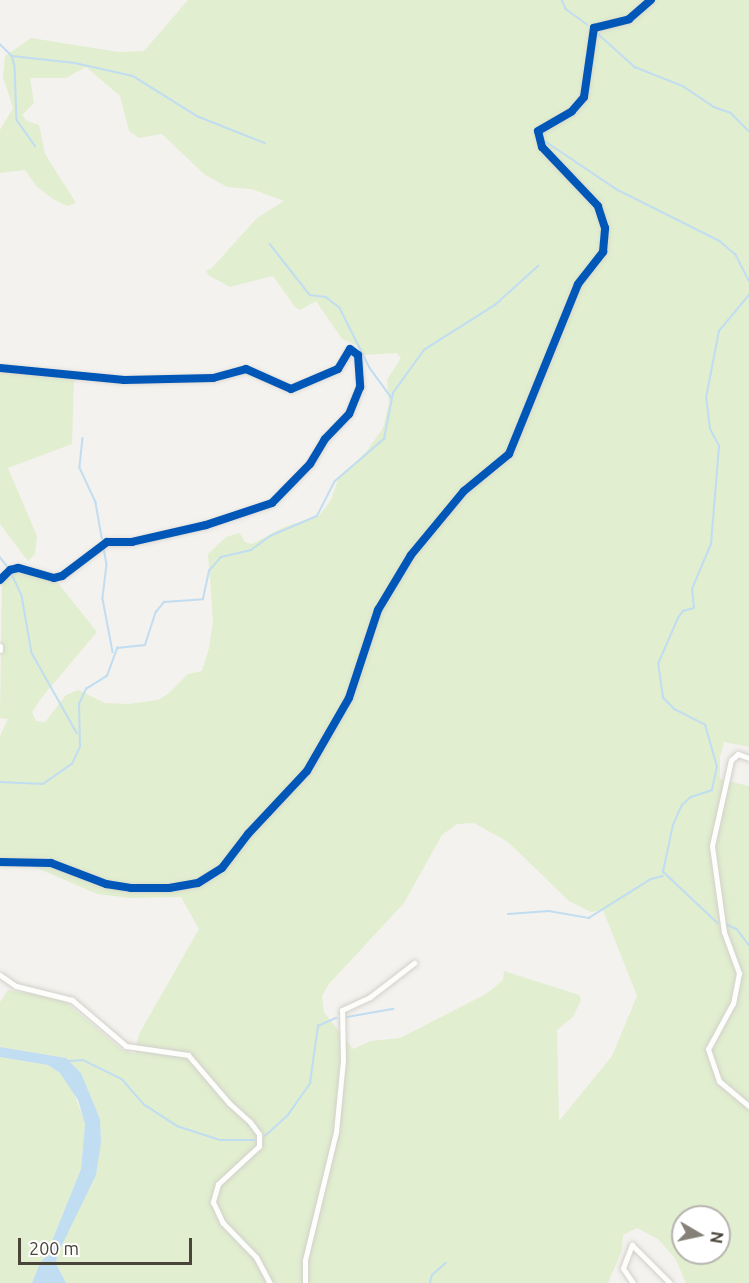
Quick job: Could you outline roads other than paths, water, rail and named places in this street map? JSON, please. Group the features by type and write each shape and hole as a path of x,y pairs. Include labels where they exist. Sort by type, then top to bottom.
{"street":[{"path":"0,862 45,862 106,884 138,888 198,883 222,868 248,834 307,771 349,698 378,610 411,555 464,491 509,454 578,284 603,252 605,228 598,206 542,147 538,131 572,111 584,97 594,28 629,18 651,0"},
{"path":"0,368 123,380 213,378 246,369 291,389 338,369 350,349 358,355 360,387 349,414 325,439 310,464 272,503 212,524 132,542 106,542 62,576 54,578 18,568 10,570 0,580"},
{"path":"749,758 738,754 731,760 712,846 724,932 739,973 733,1003 708,1049 711,1066 719,1081 749,1106"},
{"path":"305,1283 305,1260 336,1132 343,1060 342,1010 370,997 414,963"},
{"path":"0,975 16,986 72,1000 126,1046 188,1055 228,1103 250,1122 259,1134 259,1146 218,1184 213,1202 223,1222 256,1257 270,1283"},
{"path":"633,1283 623,1268 632,1245 670,1283"}],"water":[{"path":"0,1047 66,1058 81,1073 100,1119 101,1143 96,1175 58,1253 56,1263 66,1283 32,1283 40,1263 52,1249 52,1241 81,1169 85,1124 78,1100 60,1073 48,1065 0,1057"}],"waterway":[{"path":"562,0 566,9 587,24"},
{"path":"595,31 635,67 683,86 714,107 731,113 749,131"},
{"path":"0,44 12,56 15,66 17,120 35,146"},
{"path":"12,56 75,63 133,76 197,116 265,143"},
{"path":"542,139 618,190 720,241 736,255 749,281"},
{"path":"270,244 310,295 326,297 340,308 370,368 391,397"},
{"path":"0,782 43,784 72,764 80,747 79,704 86,689 107,676 117,648 145,645 156,612 164,602 203,599 209,571 221,557 251,550 270,536 317,516 335,481 384,439 393,393 424,350 495,305 538,266"},
{"path":"718,924 663,872 673,825 682,805 691,797 712,790 717,767 705,725 675,710 663,698 658,664 678,618 683,611 694,608 692,589 711,544 719,446 710,429 706,398 719,331 749,295"},
{"path":"83,438 80,468 96,503 102,538"},
{"path":"104,548 107,565 103,599 113,652"},
{"path":"0,557 7,566"},
{"path":"11,572 22,596 32,653 77,733"},
{"path":"508,914 549,911 589,918 651,879 663,876"},
{"path":"725,924 737,929 749,945"},
{"path":"347,1017 393,1009"},
{"path":"265,1136 288,1115 310,1083 318,1026 336,1018"},
{"path":"68,1061 83,1060 122,1079 145,1105 177,1126 220,1140 256,1140"},
{"path":"430,1283 432,1275 446,1263"}]}
